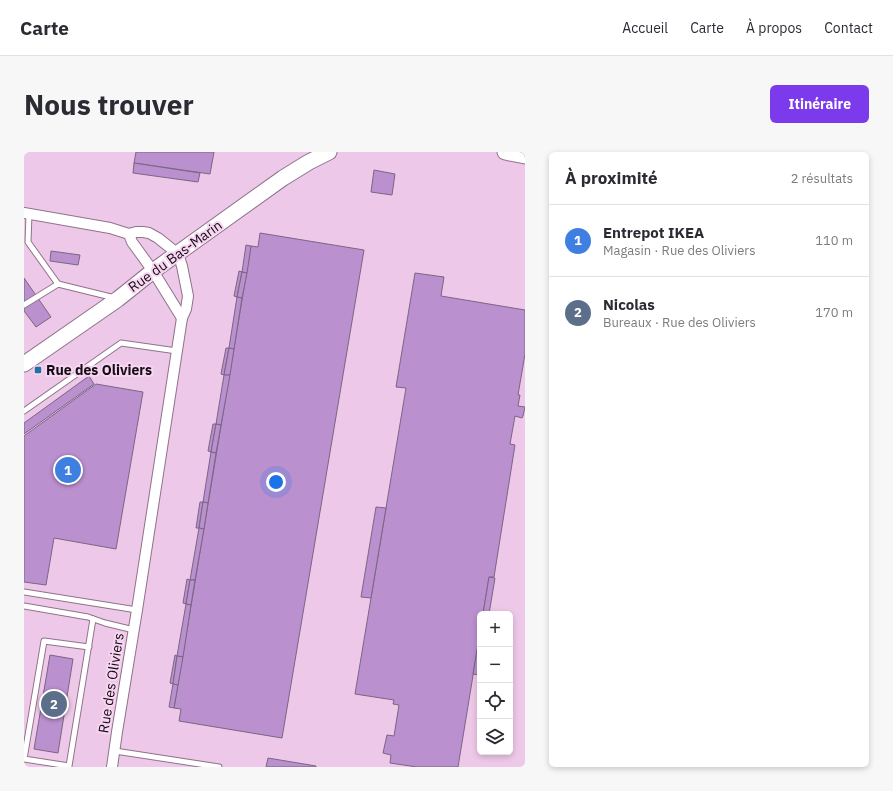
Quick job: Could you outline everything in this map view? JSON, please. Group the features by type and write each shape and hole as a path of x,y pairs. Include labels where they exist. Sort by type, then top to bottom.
{"main road":[{"name":"Rue du Bas-Marin","path":"24,364 118,299 154,271 283,178 308,162 329,152"},
{"path":"505,152 525,156"}],"street":[{"path":"27,213 110,228 129,234 136,232 149,233 158,238 178,254"},
{"path":"129,234 132,242 154,271 182,318"},
{"name":"Rue des Oliviers","path":"112,767 182,318 186,309 188,296 178,254"}],"lane":[{"path":"27,213 28,242 58,284 118,299"},
{"path":"24,305 58,284"},
{"path":"24,411 121,343 177,351"},
{"path":"24,592 137,610"},
{"path":"24,606 88,617 134,630"},
{"path":"89,647 44,641 24,759 69,767 89,647 93,619"},
{"path":"115,751 219,767"}],"shaded area":[{"path":"24,152 525,152 525,767 24,767"}],"building":[{"path":"136,152 214,152 210,174 134,163"},
{"path":"134,163 200,173 198,182 133,173"},
{"path":"374,170 395,174 392,195 371,192"},
{"path":"260,233 364,250 282,738 179,721 181,709 174,708 251,246 258,247"},
{"path":"246,245 251,246 247,273 242,272"},
{"path":"51,251 80,255 78,265 50,261"},
{"path":"239,271 242,272 237,297 234,296"},
{"path":"242,272 247,273 242,298 237,297"},
{"path":"415,273 444,277 441,296 525,310 525,354 518,395 520,395 518,406 525,407 522,418 515,416 510,444 515,445 494,577 489,577 483,611 477,611 477,651 458,767 417,767 390,763 391,755 383,753 387,735 394,736 399,705 393,704 394,700 355,694 406,388 396,387"},
{"path":"24,278 51,317 36,327 24,311"},
{"path":"237,297 242,298 234,349 229,348"},
{"path":"226,348 229,348 224,375 221,374"},
{"path":"229,348 234,349 230,375 224,375"},
{"path":"224,375 230,375 221,425 216,424"},
{"path":"89,376 94,384 24,434 24,423"},
{"path":"96,384 143,392 116,549 54,538 46,585 24,582 24,436"},
{"path":"213,424 216,424 211,452 208,451"},
{"path":"216,424 221,425 216,453 211,452"},
{"path":"211,452 216,453 208,503 203,502"},
{"path":"200,502 203,502 199,528 196,528"},
{"path":"203,502 208,503 204,529 199,528"},
{"path":"376,507 386,508 371,598 361,597"},
{"path":"199,528 204,529 195,580 190,580"},
{"path":"489,577 495,578 490,611 483,611"},
{"path":"187,579 190,580 186,604 183,603"},
{"path":"190,580 195,580 191,605 186,604"},
{"path":"186,604 191,605 183,657 177,656"},
{"path":"477,651 477,675 473,674"},
{"path":"50,655 73,659 58,753 34,749"},
{"path":"175,655 177,656 173,684 170,683"},
{"path":"177,656 183,657 178,685 173,684"},
{"path":"173,684 178,685 174,708 169,707"},
{"path":"268,758 316,766 316,767 266,767"}],"place":[{"name":"Rue des Oliviers","path":"38,370"},
{"name":"Entrepot IKEA","path":"68,470"},
{"name":"Nicolas","path":"54,704"}]}
